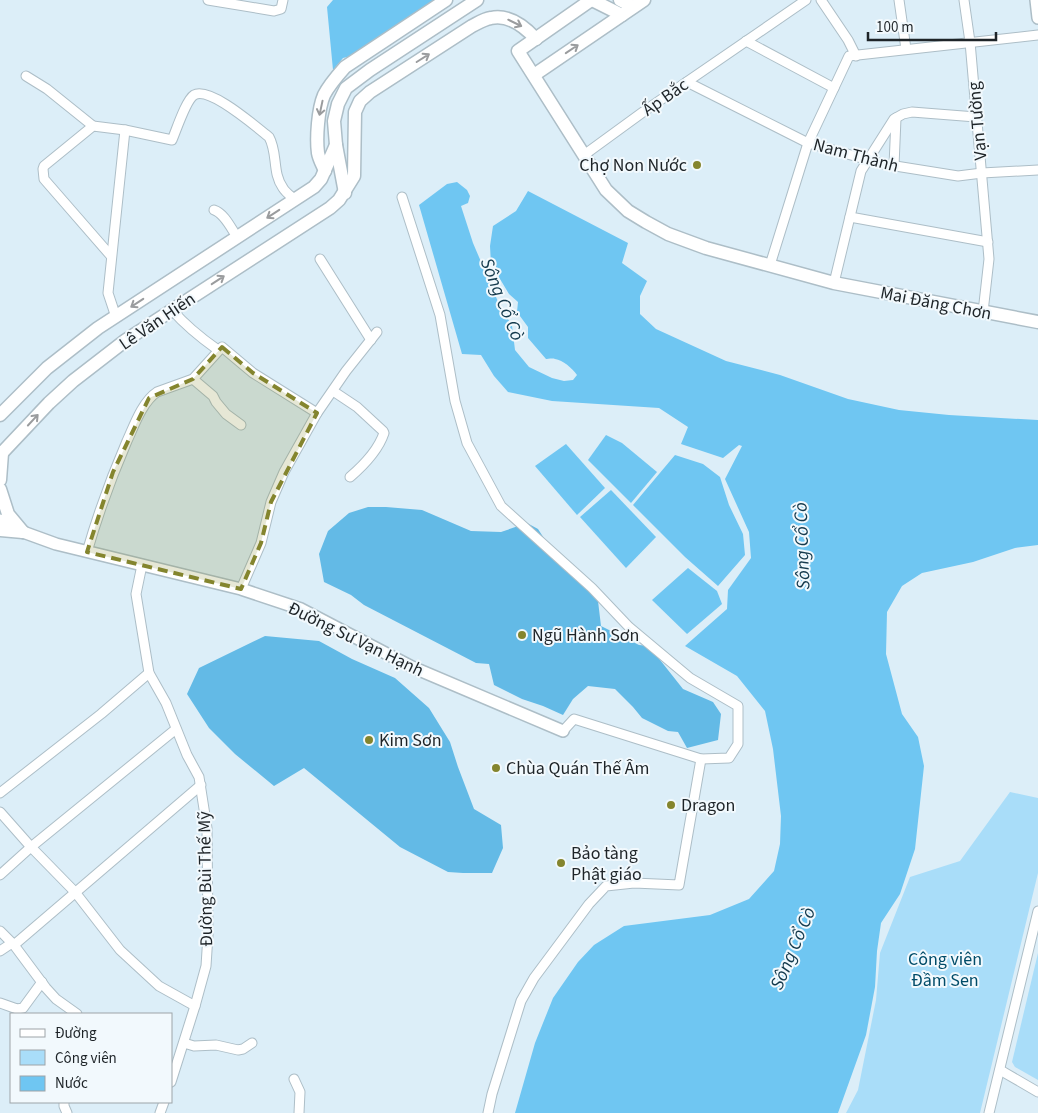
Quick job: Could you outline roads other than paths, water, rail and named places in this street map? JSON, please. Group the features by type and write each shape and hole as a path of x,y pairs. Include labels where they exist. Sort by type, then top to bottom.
{"main road":[{"path":"325,171 318,155 318,126 324,96 334,78 345,67 446,0"},
{"path":"345,193 336,145 334,121 338,104 346,88 370,70 479,0 489,18"},
{"path":"345,193 354,176 355,112 360,101 381,84 472,26 489,18 500,17 512,20 536,39 592,0 622,15"},
{"path":"620,0 633,8"},
{"path":"534,75 644,0"},
{"name":"Mai Đăng Chơn","path":"536,39 518,51 606,190 628,211 646,222 668,234 706,248 834,284 1038,322"},
{"path":"325,171 336,145"},
{"name":"Lê Văn Hiến","path":"0,415 46,368 98,328 314,187 325,171"},
{"name":"Lê Văn Hiến","path":"1,454 49,403 73,381 126,340 330,208 345,193"},
{"path":"0,480 1,454"},
{"path":"0,489 8,514 23,532"},
{"path":"0,530 23,532"}],"street":[{"path":"208,0 274,12 282,4"},
{"name":"Ấp Bắc","path":"584,155 806,0"},
{"path":"821,0 848,40 856,56"},
{"path":"899,0 906,49"},
{"name":"Vạn Tường","path":"964,0 970,42 988,242 989,259 983,312"},
{"path":"1036,0 1038,18"},
{"path":"770,265 808,143 849,56 1038,35"},
{"path":"746,41 834,88"},
{"path":"26,76 47,89 93,126 172,140 190,99 194,95 207,95 224,103 269,137 273,144 278,178 283,188 295,200"},
{"name":"Nam Thành","path":"687,82 808,143 868,160 958,176 1038,170"},
{"path":"834,284 861,171 896,118 903,114 918,112 976,117"},
{"path":"894,166 896,118"},
{"path":"93,126 44,166 44,179 112,256"},
{"path":"116,317 108,293 124,130"},
{"path":"402,197 440,315 455,402 467,443 501,506 592,588 629,626 676,667 690,678 738,706 738,744 729,758 701,759 679,885 634,883 606,886 589,904 534,978 521,1001 492,1094 488,1113"},
{"path":"214,210 222,215 237,237"},
{"path":"850,217 988,242"},
{"path":"241,589 261,544 271,502 284,472 318,413 346,371 374,336 320,259"},
{"path":"172,310 200,338 218,350"},
{"path":"87,552 114,472 134,425 149,398 157,392 193,379 222,347 253,373 318,413"},
{"path":"193,379 213,396 226,414 242,425"},
{"path":"333,391 356,407 379,426 384,433 376,449 350,477"},
{"name":"Đường Sư Vạn Hạnh","path":"0,520 23,532 56,544 241,589 301,609 412,667 563,731 574,719 701,759"},
{"name":"Đường Bùi Thế Mỹ","path":"142,565 136,594 149,672 166,702 187,755 199,778 207,828 208,935 206,966 196,1006 174,1066"},
{"path":"0,793 102,714 149,672"},
{"path":"0,875 31,847 176,729"},
{"path":"0,951 13,944 201,785"},
{"path":"0,812 75,892 120,950 159,986 196,1006"},
{"path":"989,1113 1038,911"},
{"path":"0,931 13,944 56,1000 76,1013"},
{"path":"0,1003 17,1009 23,1008 42,982"},
{"path":"184,1043 194,1046 216,1045 238,1050 252,1043"},
{"path":"1000,1070 1038,1092"},
{"path":"294,1078 300,1092 300,1113"}],"water":[{"path":"333,0 440,0 356,55 343,58 333,70 327,7"},
{"name":"Sông Cổ Cò","path":"457,182 467,190 470,196 468,203 461,206 473,243 499,304 512,326 515,350 529,367 552,378 564,381 573,380 577,375 561,361 546,359 528,338 528,327 517,312 518,302 509,294 491,264 490,246 493,226 516,211 528,191 628,243 622,263 647,281 640,296 640,314 656,329 726,361 780,375 848,399 899,410 1038,420 1038,545 1015,548 973,562 922,573 902,586 887,612 886,654 902,714 918,737 924,766 915,849 900,894 881,923 875,987 866,1035 838,1113 515,1113 535,1043 553,998 578,962 594,945 624,926 710,915 749,899 774,871 780,844 781,816 773,749 765,711 737,676 685,646 727,609 728,590 751,558 749,532 725,479 742,446 739,445 723,458 681,444 688,427 659,408 552,401 508,392 494,376 481,355 462,354 419,205 447,184"},
{"path":"606,435 622,443 657,472 631,503 588,460"},
{"path":"566,444 605,488 577,515 535,466"},
{"path":"675,455 703,464 720,477 729,505 743,534 745,555 718,586 685,557 633,505"},
{"path":"611,490 656,537 626,568 580,517"},
{"path":"688,568 717,591 722,604 687,634 652,600"}],"place":[{"name":"Chợ Non Nước","path":"697,165"},
{"name":"Ngũ Hành Sơn","path":"522,635"},
{"name":"Kim Sơn","path":"369,740"},
{"name":"Chùa Quán Thế Âm","path":"496,768"},
{"name":"Dragon","path":"671,805"},
{"name":"Bảo tàng Phật giáo","path":"561,863"}],"park label":[{"name":"Công viên Đầm Sen","path":"945,970"}]}
